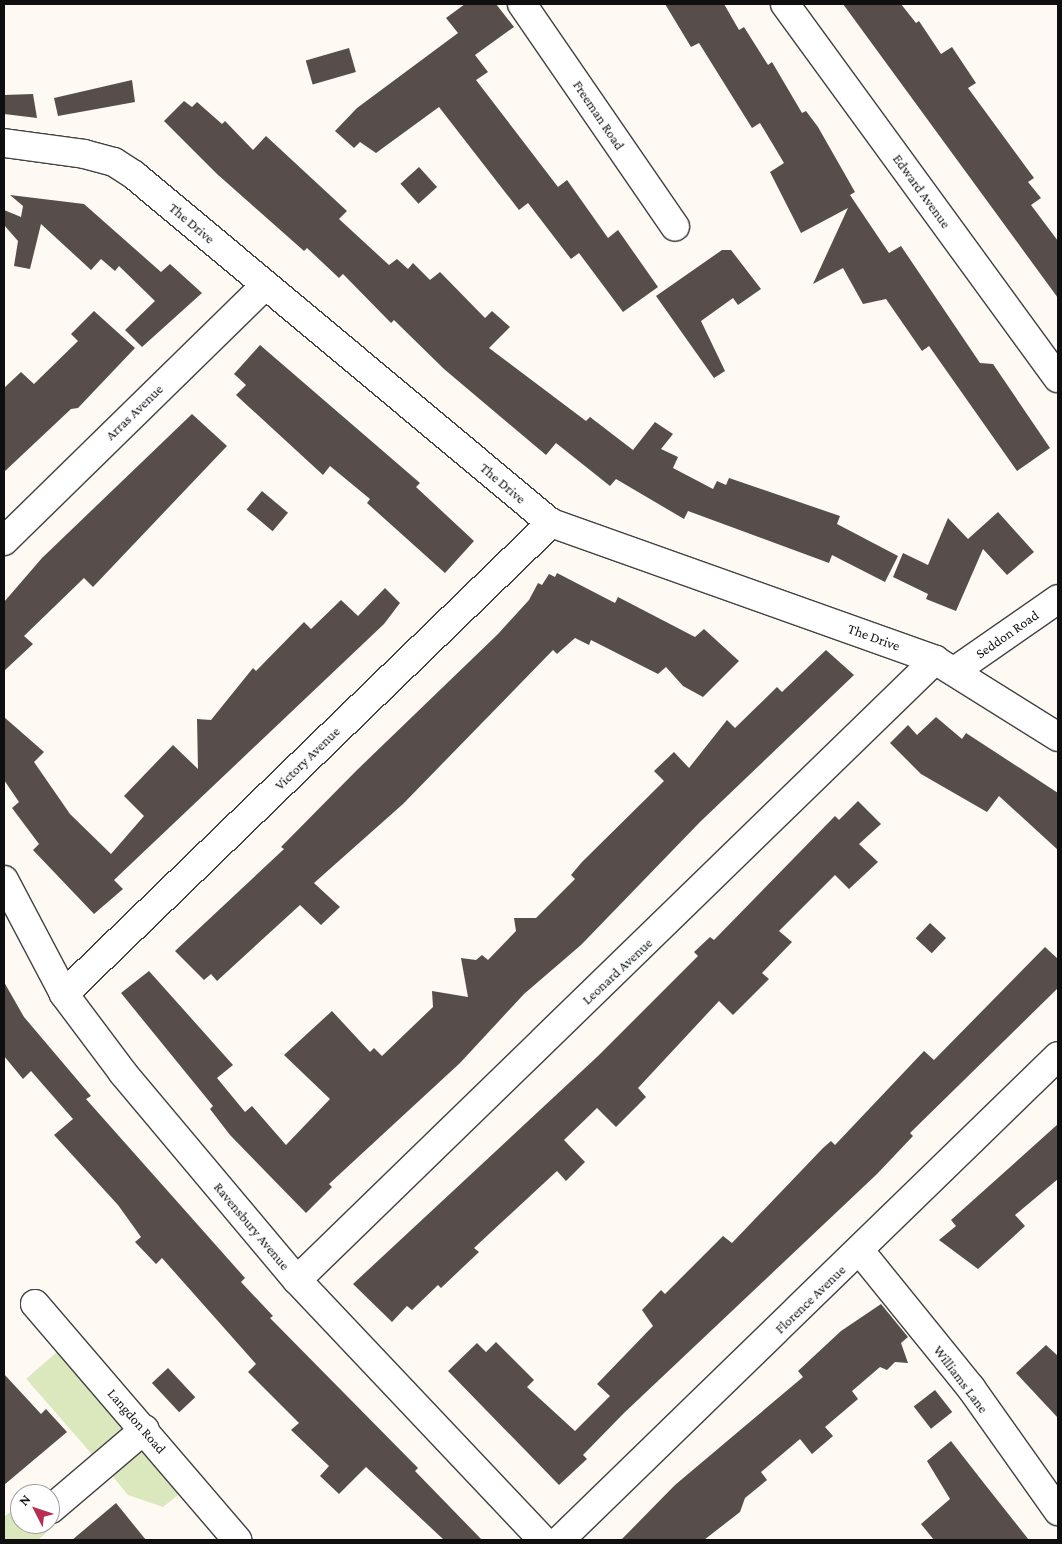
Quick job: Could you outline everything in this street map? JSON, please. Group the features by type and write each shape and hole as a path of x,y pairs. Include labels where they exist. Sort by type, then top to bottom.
{"street":[{"name":"Freeman Road","path":"522,4 675,227"},
{"name":"Edward Avenue","path":"785,4 1058,378"},
{"name":"The Drive","path":"4,143 114,162 551,523 946,665 1058,737"},
{"name":"Arras Avenue","path":"4,541 265,285"},
{"name":"Victory Avenue","path":"64,994 551,523"},
{"name":"Seddon Road","path":"946,665 1058,599"},
{"name":"Leonard Avenue","path":"297,1280 946,665"},
{"name":"Ravensbury Avenue","path":"4,880 64,994 123,1073 297,1280 543,1540"},
{"name":"Florence Avenue","path":"560,1540 860,1251 1058,1056"},
{"name":"Williams Lane","path":"860,1251 971,1388 1058,1511"},
{"name":"Langdon Road","path":"35,1304 145,1428 238,1540"},
{"path":"60,1501 145,1428"}],"green space":[{"path":"64,1346 136,1428 98,1461 26,1379"},
{"path":"144,1436 187,1488 163,1507 128,1495 106,1468"},
{"path":"10,1512 10,1534 45,1534 38,1540 4,1540 4,1517"}],"building":[{"path":"465,4 496,4 514,27 475,55 488,72 476,80 558,187 567,180 608,238 618,230 658,287 623,312 579,253 571,259 528,203 519,210 439,107 376,153 360,142 354,148 335,131 357,108 458,33 446,18"},
{"path":"665,4 724,4 739,30 744,27 768,65 772,62 802,113 806,111 818,127 855,192 850,195 889,253 901,246 980,363 993,364 1050,448 1017,471 929,346 922,351 886,299 863,304 843,268 813,284 848,208 801,233 770,172 784,163 760,123 752,128 699,43 691,47"},
{"path":"843,4 901,4 916,23 919,21 941,54 952,47 976,83 968,88 1034,178 1028,182 1041,198 1031,205 1058,241 1058,298"},
{"path":"349,48 356,72 313,84 306,60"},
{"path":"132,80 135,102 58,116 54,98"},
{"path":"33,94 37,118 4,114 4,95"},
{"path":"184,101 192,107 197,102 222,124 225,121 253,150 266,136 347,211 339,219 389,265 397,259 408,269 413,263 430,280 440,272 485,318 492,311 510,327 489,348 586,421 590,417 633,450 655,422 673,434 661,449 678,457 673,468 713,489 717,481 726,485 729,478 840,516 837,524 898,556 885,582 832,555 829,563 688,511 684,519 616,479 610,486 556,443 546,455 444,369 394,320 391,323 343,274 339,278 307,248 304,251 217,174 164,121"},
{"path":"419,167 437,187 418,204 400,184"},
{"path":"10,195 84,204 161,272 170,264 202,293 142,347 125,330 155,301 119,266 115,271 101,259 91,270 41,224 30,269 14,266 18,241 4,225 4,210 21,217 23,206"},
{"path":"722,250 731,250 761,289 738,305 733,298 701,321 725,371 714,378 656,296"},
{"path":"94,311 135,348 78,408 71,409 4,472 4,388 21,372 34,384 78,341 71,334"},
{"path":"260,345 420,483 416,487 474,541 445,573 367,503 370,499 330,466 323,475 236,395 246,385 234,374"},
{"path":"192,414 227,446 93,587 84,578 24,636 33,644 4,671 4,602 42,558"},
{"path":"262,491 288,513 273,531 247,509"},
{"path":"998,512 1034,552 1007,575 983,549 956,611 926,599 928,594 893,577 903,553 928,565 948,518 968,539"},
{"path":"557,573 615,603 618,597 695,637 704,629 739,661 703,697 683,686 666,667 658,674 591,640 589,645 575,638 557,654 553,650 403,804 314,883 340,907 321,925 300,905 217,981 211,974 204,980 175,951 284,849 281,847 357,770 498,634 529,600 538,583 542,585 549,574 555,577"},
{"path":"385,588 400,603 384,624 114,880 123,889 94,914 33,850 39,844 12,808 19,802 4,780 4,717 44,752 34,762 70,814 111,854 144,816 124,796 173,745 198,769 197,719 211,720 253,668 256,671 304,622 311,629 341,600 358,616"},
{"path":"826,650 854,675 700,822 581,945 524,994 460,1063 329,1184 332,1187 306,1213 230,1135 210,1109 213,1106 121,993 149,971 233,1065 217,1078 245,1112 252,1106 286,1145 330,1099 284,1055 332,1011 370,1052 374,1048 382,1056 433,1007 432,991 468,997 461,958 476,960 482,955 488,960 516,931 514,918 536,918 575,879 571,875 582,862 664,781 654,771 674,752 689,768 727,720 735,728 777,687 782,692"},
{"path":"936,717 962,739 966,733 1058,793 1058,850 999,796 987,812 921,774 890,743 908,725 917,735"},
{"path":"858,801 881,824 859,844 878,862 849,889 835,875 779,931 792,942 762,973 769,979 733,1015 719,1001 638,1088 646,1097 616,1127 597,1108 564,1140 585,1162 566,1181 557,1171 474,1248 479,1252 441,1288 438,1285 412,1310 407,1306 392,1322 353,1284 598,1056 698,956 694,952 710,937 714,940 835,816 839,820"},
{"path":"930,923 946,938 932,953 916,938"},
{"path":"1045,947 1058,959 1058,988 910,1133 913,1136 877,1174 624,1413 583,1455 587,1459 559,1485 448,1371 477,1343 486,1352 496,1342 534,1380 527,1387 575,1431 610,1396 597,1384 653,1326 642,1310 661,1290 665,1294 723,1236 732,1243 823,1148 831,1141 835,1145 924,1051 934,1060"},
{"path":"4,982 24,1017 91,1096 86,1099 245,1278 241,1282 273,1316 270,1318 418,1468 415,1471 482,1540 444,1540 366,1467 339,1494 320,1476 329,1466 291,1430 299,1423 248,1372 256,1364 162,1258 156,1264 135,1242 141,1237 118,1205 54,1135 73,1119 31,1071 23,1079 4,1056"},
{"path":"1058,1124 1058,1179 1015,1215 1025,1226 978,1269 939,1240 956,1226 951,1220"},
{"path":"881,1304 908,1337 901,1343 908,1363 895,1362 887,1370 880,1367 852,1391 858,1399 825,1427 833,1436 812,1454 800,1439 761,1472 767,1480 745,1498 740,1512 704,1540 621,1540 675,1485 803,1377 798,1371 841,1331"},
{"path":"1046,1345 1058,1356 1058,1418 1016,1373"},
{"path":"168,1368 195,1397 179,1412 152,1383"},
{"path":"4,1374 41,1414 46,1409 67,1432 4,1485"},
{"path":"935,1390 952,1412 931,1429 914,1407"},
{"path":"951,1441 1029,1540 934,1540 921,1524 950,1499 927,1461"},
{"path":"116,1503 146,1540 72,1540"}]}
